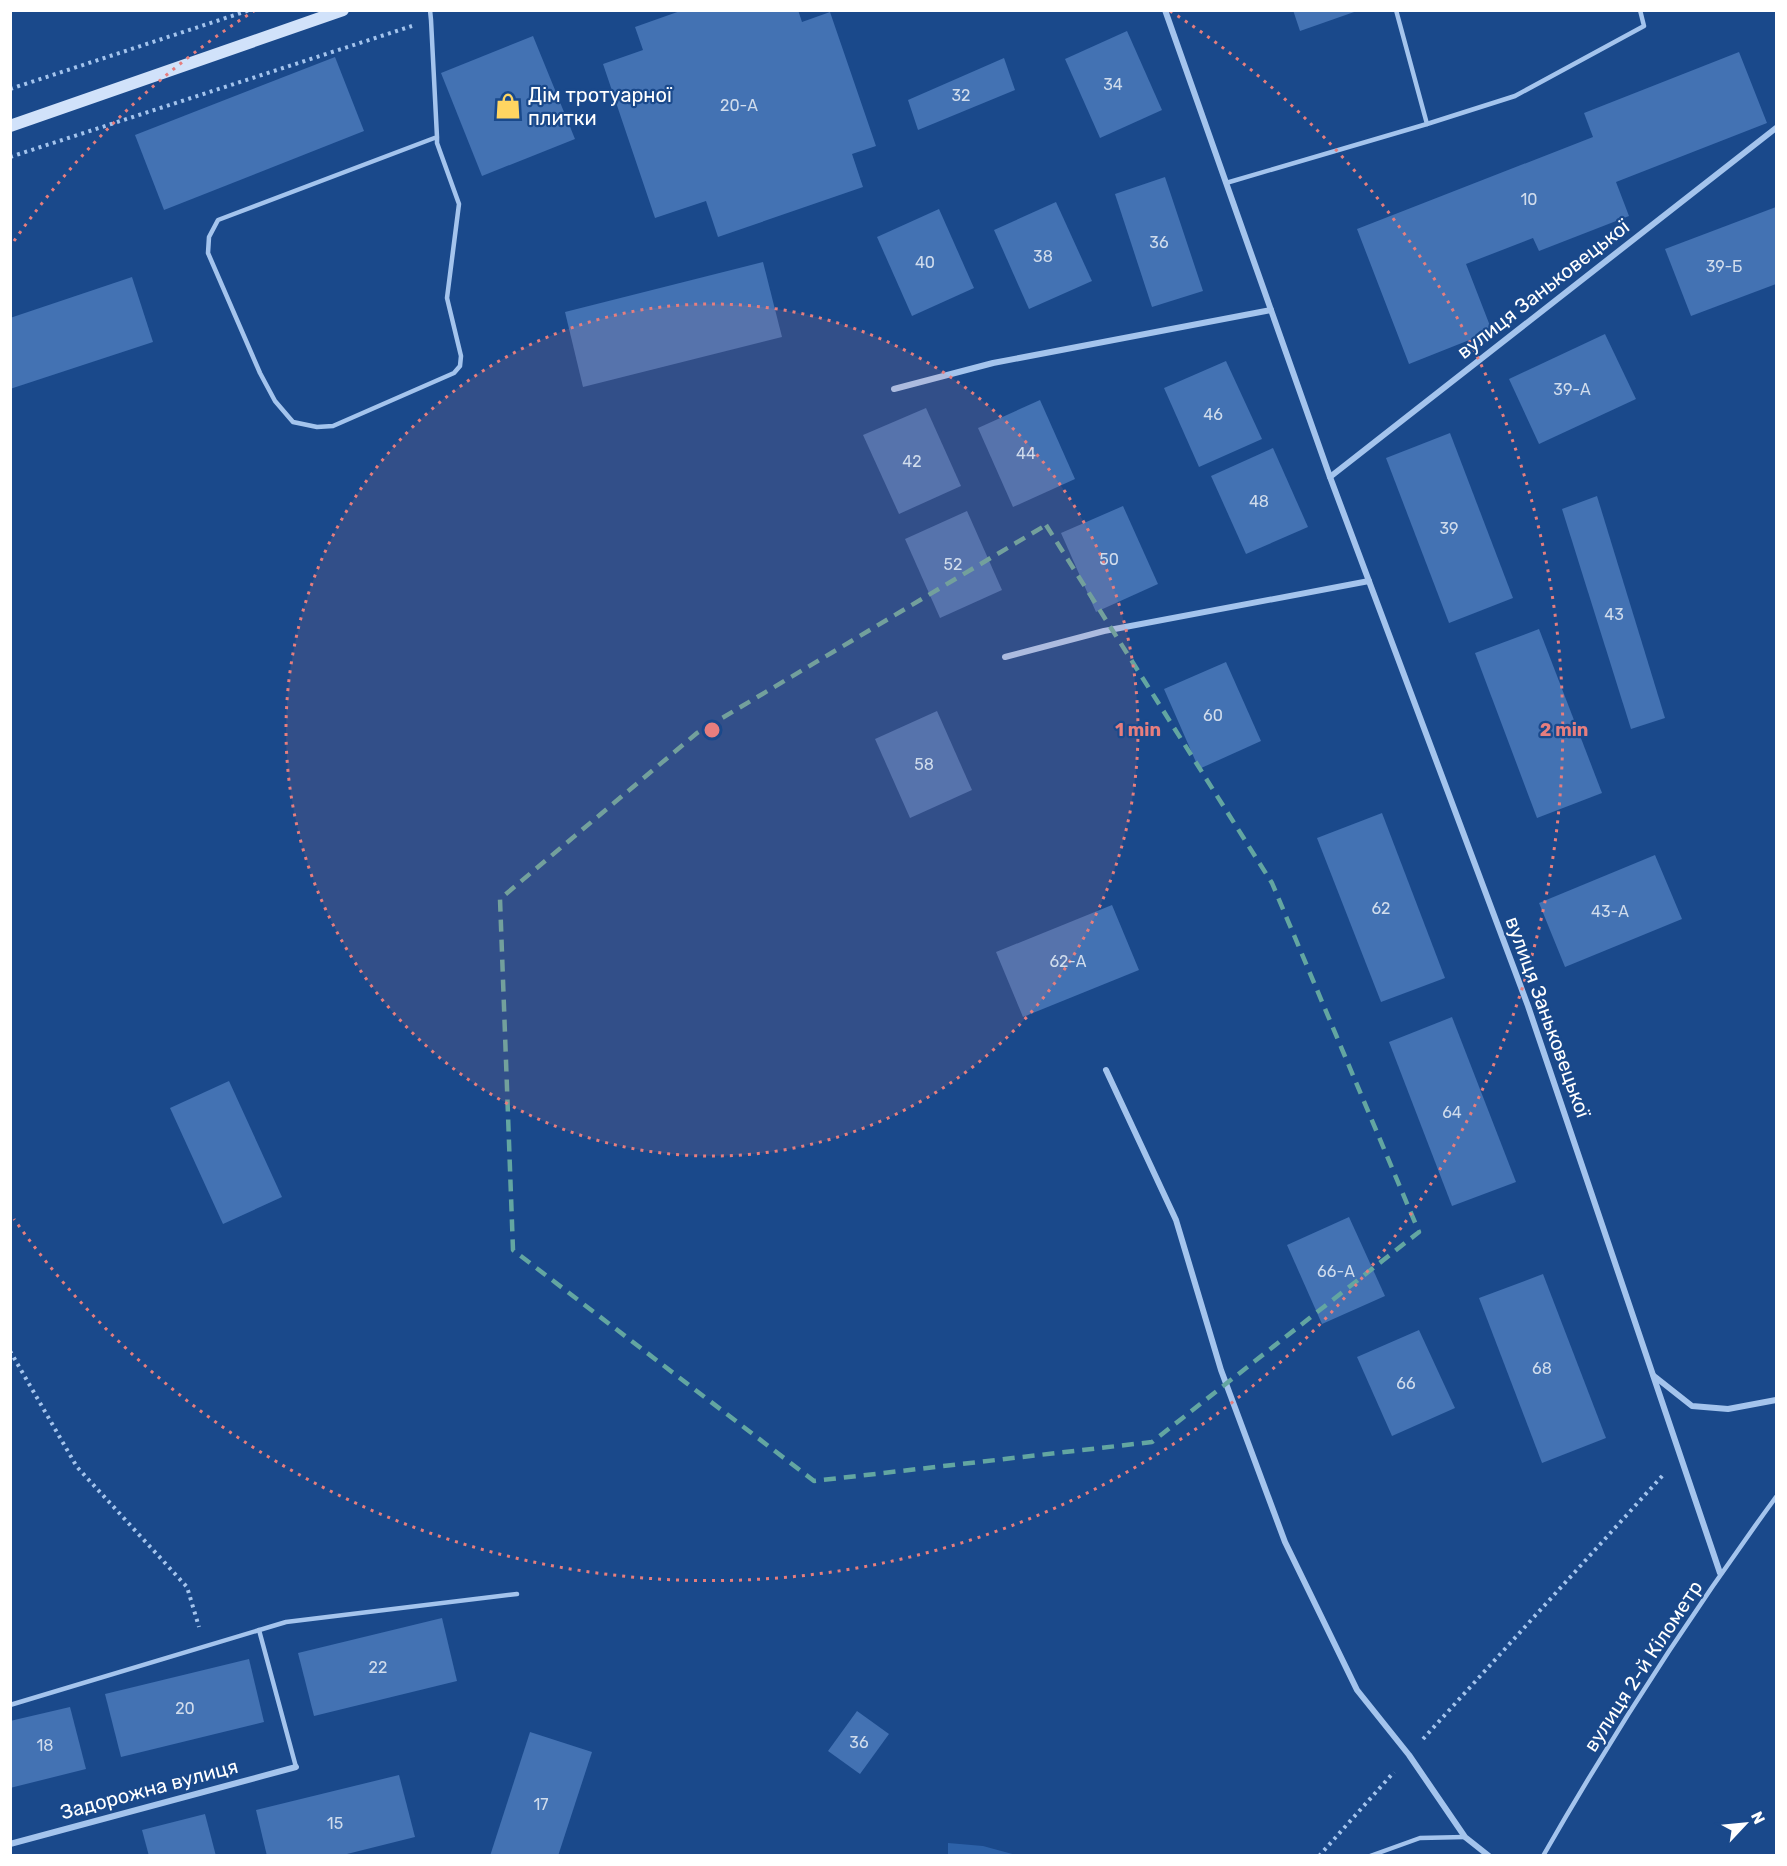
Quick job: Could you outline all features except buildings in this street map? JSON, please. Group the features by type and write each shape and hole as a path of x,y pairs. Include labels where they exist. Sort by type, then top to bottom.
{"street":[{"path":"10,126 343,10"},
{"name":"вулиця Заньковецької","path":"1165,10 1330,477 1528,1006 1720,1573"},
{"name":"вулиця Заньковецької","path":"1330,477 1776,128"},
{"path":"894,389 993,363 1271,310"},
{"path":"1005,657 1104,631 1369,581"},
{"path":"1106,1070 1176,1220 1221,1370 1285,1542 1357,1690 1409,1755 1464,1837 1489,1856"},
{"path":"1654,1376 1692,1406 1728,1408 1776,1401"},
{"name":"Задорожна вулиця","path":"10,1844 296,1767"}],"lane":[{"path":"430,10 431,20 437,137 437,143 459,204 447,298 460,356 460,366 454,373 333,426 317,427 294,422 275,401 260,373 208,253 209,237 218,220 437,137"},
{"path":"1396,10 1427,124"},
{"path":"1226,183 1515,96 1644,26 1640,10"},
{"name":"вулиця 2-й Кілометр","path":"1543,1856 1578,1794 1720,1573 1776,1497"},
{"path":"10,1705 286,1622 517,1594"},
{"path":"259,1630 296,1767"},
{"path":"1370,1856 1420,1838 1464,1837"}],"path":[{"path":"10,89 250,10"},
{"path":"10,157 431,20"},
{"path":"10,1352 77,1467 187,1587 204,1647"},
{"path":"1319,1856 1681,1456"}],"highlighted area":[{"path":"1046,525 1272,883 1419,1232 1152,1442 814,1481 513,1250 500,899 697,733"}],"shaded area":[{"path":"948,1843 983,1846 1016,1855 948,1855"}],"place":[{"name":"Дім тротуарної плитки","path":"508,106"}]}
